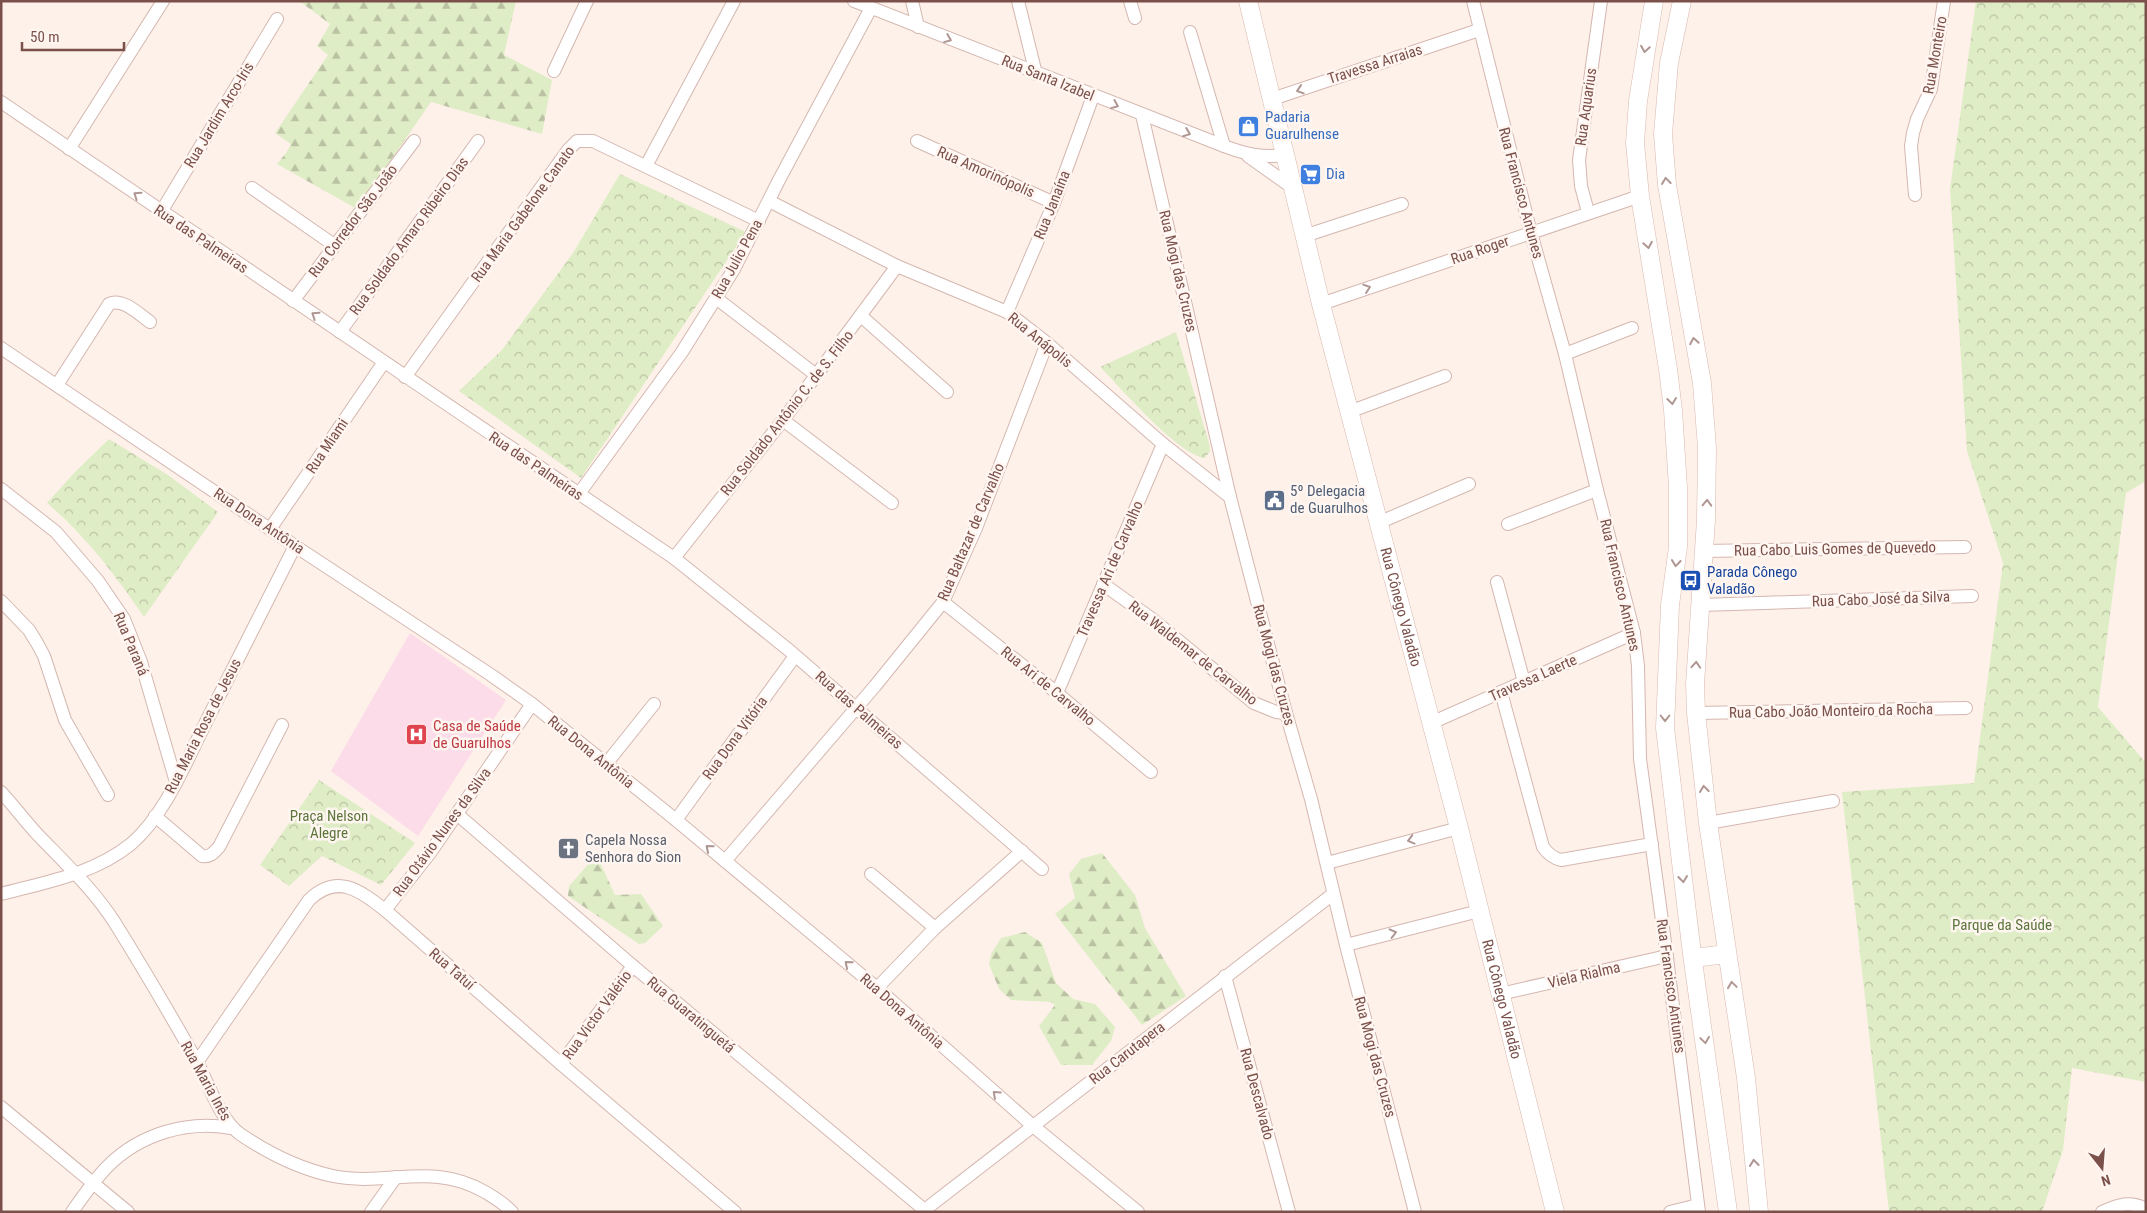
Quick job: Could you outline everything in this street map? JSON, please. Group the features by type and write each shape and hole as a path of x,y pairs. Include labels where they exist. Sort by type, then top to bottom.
{"main road":[{"name":"Rua Cônego Valadão","path":"1248,1 1321,304 1459,828 1555,1212"},
{"path":"1654,1 1638,101 1635,143 1640,196 1668,369 1676,451 1678,547 1670,614 1665,728 1693,956 1728,1212"},
{"path":"1682,1 1669,63 1664,144 1672,217 1699,364 1705,414 1707,479 1695,684 1696,713 1708,823 1746,1078 1759,1212"},
{"path":"1693,956 1727,951"}],"street":[{"path":"69,149 163,1"},
{"path":"554,71 587,1"},
{"path":"646,166 734,1"},
{"name":"Rua Santa Izabel","path":"854,1 1036,74 1224,146 1244,153 1267,157 1285,155"},
{"path":"912,1 918,27"},
{"path":"1018,1 1036,74"},
{"path":"1130,1 1135,18"},
{"name":"Rua Francisco Antunes","path":"1472,1 1531,233 1565,354 1634,634 1638,666 1640,759 1699,1208"},
{"name":"Rua Aquarius","path":"1588,212 1581,186 1579,160 1601,1"},
{"name":"Rua Monteiro","path":"1915,196 1911,146 1917,120 1931,89 1944,1"},
{"name":"Rua Julio Pena","path":"578,495 682,352 734,269 872,8"},
{"name":"Rua Jardim Arco-Iris","path":"161,212 277,19"},
{"name":"Travessa Arraias","path":"1272,99 1479,30"},
{"path":"1190,32 1224,146"},
{"name":"Rua Janaína","path":"1007,312 1054,202 1093,96"},
{"name":"Rua das Palmeiras","path":"1,102 578,495 674,558 796,656 1042,869"},
{"name":"Rua Mogi das Cruzes","path":"1142,115 1230,497 1286,713 1311,799 1333,894 1415,1212"},
{"name":"Rua Maria Gabelone Canato","path":"405,377 573,144 580,140 593,141 759,221"},
{"name":"Rua Corredor São João","path":"293,300 414,141"},
{"name":"Rua Soldado Amaro Ribeiro Dias","path":"340,332 478,141"},
{"name":"Rua Amorinópolis","path":"917,141 1054,202"},
{"name":"Rua Santa Izabel","path":"1244,153 1293,188"},
{"path":"252,188 334,245"},
{"name":"Rua Roger","path":"1321,304 1588,212 1640,196"},
{"name":"Rua Anápolis","path":"769,201 896,266 1007,312 1047,343 1162,444 1230,497"},
{"path":"1304,236 1402,204"},
{"name":"Rua Soldado Antônio C. de S. Filho","path":"674,558 784,420 896,266"},
{"path":"716,298 816,375"},
{"path":"57,385 109,304 114,302 120,303 150,322"},
{"path":"861,316 947,392"},
{"path":"1565,354 1632,328"},
{"name":"Rua Baltazar de Carvalho","path":"725,861 856,708 943,602 976,528 1047,343"},
{"name":"Rua Dona Antônia","path":"1,348 532,704 676,820 877,988 1032,1126 1138,1212"},
{"name":"Rua Miami","path":"270,529 384,362"},
{"path":"1349,412 1445,376"},
{"path":"784,420 892,504"},
{"name":"Travessa Ari de Carvalho","path":"1057,693 1162,444"},
{"path":"1378,523 1469,484"},
{"name":"Rua Paraná","path":"1,489 56,532 98,581 124,619 141,662 176,782"},
{"path":"1508,524 1597,490"},
{"name":"Rua Maria Rosa de Jesus","path":"1,894 77,874 122,850 143,831 155,816 176,782 295,546"},
{"name":"Rua Cabo Luis Gomes de Quevedo","path":"1704,551 1966,546"},
{"path":"1497,582 1524,682"},
{"name":"Rua Waldemar de Carvalho","path":"1103,584 1152,620 1254,703 1276,712 1286,713"},
{"name":"Rua Cabo José da Silva","path":"1701,605 1972,596"},
{"path":"1,601 29,630 38,643 47,664 65,720 108,795"},
{"name":"Rua Ari de Carvalho","path":"943,602 1057,693 1151,772"},
{"name":"Travessa Laerte","path":"1431,723 1634,634"},
{"name":"Rua Dona Vitória","path":"676,820 796,656"},
{"path":"1501,692 1543,847 1553,858 1561,860 1652,844"},
{"name":"Rua Otávio Nunes da Silva","path":"385,910 430,853 532,704"},
{"path":"606,764 654,704"},
{"name":"Rua Cabo João Monteiro da Rocha","path":"1696,713 1966,708"},
{"path":"155,816 202,856 212,854 219,846 282,725"},
{"name":"Rua Maria Inês","path":"1,792 77,874 114,922 197,1062 232,1128 266,1151 308,1169 334,1176 396,1177 426,1175 447,1177 471,1184 504,1204 512,1212"},
{"path":"1708,823 1833,801"},
{"name":"Rua Guaratinguetá","path":"457,814 633,966 925,1211"},
{"path":"1327,863 1459,828"},
{"path":"877,988 935,928 1022,851"},
{"path":"871,874 935,928"},
{"name":"Rua Tatuí","path":"197,1062 301,909 319,890 333,885 353,889 367,896 385,910 561,1064 736,1212"},
{"name":"Rua Carutapera","path":"925,1211 1333,894"},
{"path":"1346,945 1480,911"},
{"name":"Viela Rialma","path":"1500,994 1667,956"},
{"name":"Rua Victor Valério","path":"561,1064 633,966"},
{"name":"Rua Descalvado","path":"1226,976 1289,1212"},
{"path":"1,1107 128,1212"},
{"path":"72,1212 94,1182 122,1154 155,1136 197,1125 232,1128"},
{"path":"371,1212 396,1177"},
{"path":"2102,1212 2119,1205 2134,1203 2146,1209"},
{"path":"1670,1212 1699,1208"}],"shaded area":[{"name":"Casa de Saúde de Guarulhos","path":"410,633 506,700 418,836 331,771"}],"green space":[{"path":"293,1 516,1 504,55 552,80 542,134 431,102 357,209 277,164 291,144 275,133 328,55 317,46 330,24 302,3"},
{"name":"Parque da Saúde","path":"1976,1 2146,1 2146,481 2126,493 2098,707 2146,763 2146,1082 2072,1068 2063,1150 2042,1212 1889,1212 1842,792 1974,783 2003,563 1967,451 1950,189"},
{"path":"620,174 746,232 581,478 459,391 502,350 573,253"},
{"path":"1176,332 1209,443 1210,451 1205,458 1194,454 1165,433 1100,367"},
{"path":"109,439 168,475 218,512 144,617 99,557 61,515 47,503"},
{"name":"Praça Nelson Alegre","path":"319,780 415,843 381,885 322,856 289,886 260,865"},
{"path":"1102,853 1135,895 1145,928 1186,996 1142,1025 1055,914 1075,898 1069,874 1081,859"},
{"path":"592,860 599,860 615,895 641,894 663,926 645,943 639,944 568,896 569,886"},
{"path":"1025,932 1042,943 1056,983 1073,999 1095,1004 1115,1027 1111,1041 1092,1065 1061,1065 1039,1026 1055,1005 1051,1002 1011,1000 999,989 989,964 991,954 1001,938"}],"place":[{"name":"Padaria Guarulhense","path":"1249,126"},
{"name":"Dia","path":"1310,174"},
{"name":"5º Delegacia de Guarulhos","path":"1274,500"},
{"name":"Parada Cônego Valadão","path":"1691,581"},
{"name":"Casa de Saúde de Guarulhos","path":"417,735"},
{"name":"Capela Nossa Senhora do Sion","path":"569,849"}]}
